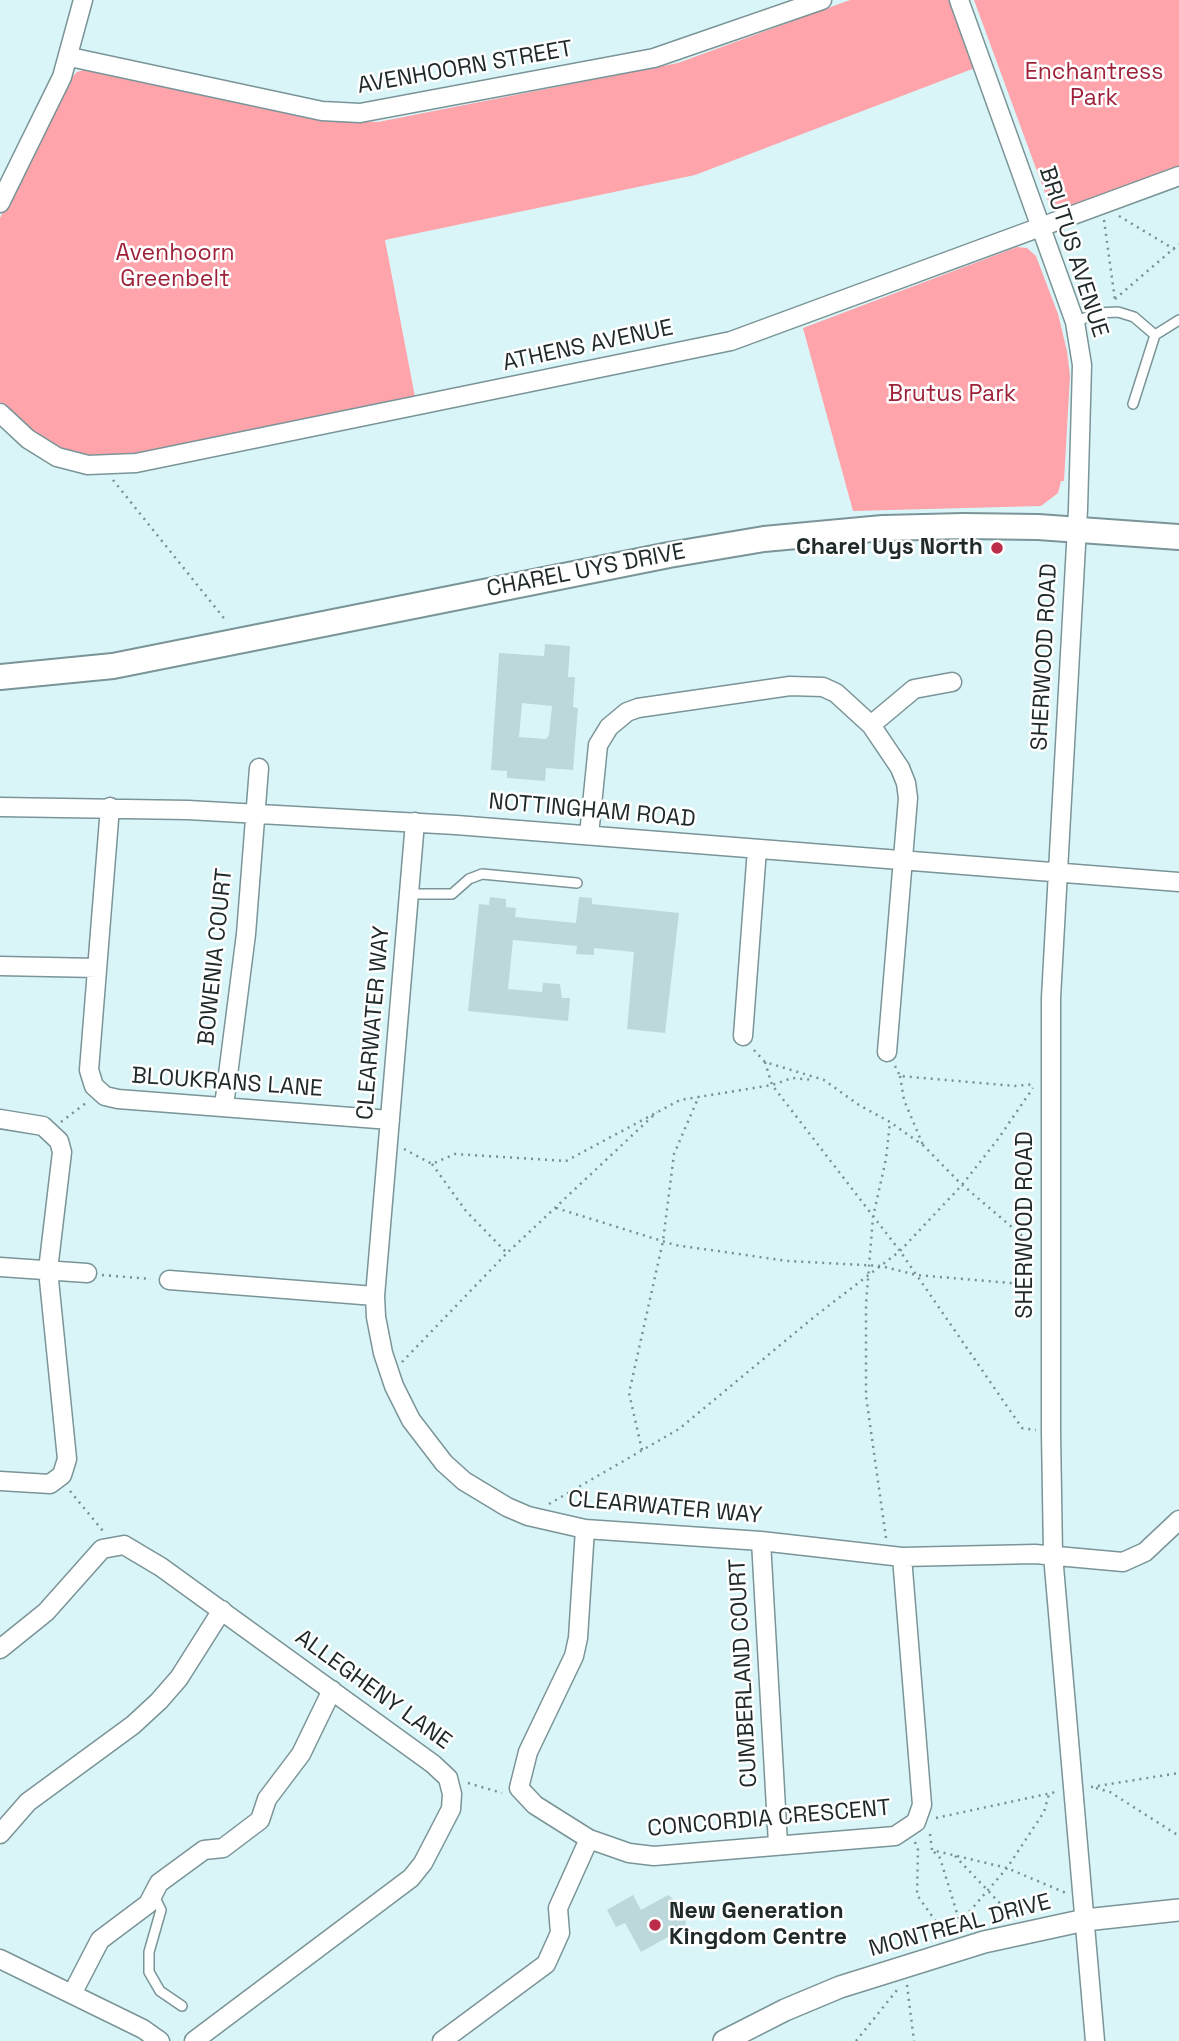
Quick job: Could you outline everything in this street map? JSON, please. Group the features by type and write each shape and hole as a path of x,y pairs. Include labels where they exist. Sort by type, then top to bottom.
{"main road":[{"name":"CHAREL UYS DRIVE","path":"0,677 81,671 656,557 764,539 883,528 1077,529 1179,537"}],"street":[{"path":"0,203 54,97 70,57 83,0"},
{"name":"AVENHOORN STREET","path":"70,57 322,111 360,113 654,58 822,0"},
{"name":"BRUTUS AVENUE","path":"959,0 1075,322 1083,365 1077,529"},
{"name":"ATHENS AVENUE","path":"0,413 42,449 73,462 103,466 135,463 732,341 1179,177"},
{"name":"SHERWOOD ROAD","path":"1077,529 1051,998 1043,1084 1051,1284 1053,1555 1095,2041"},
{"path":"871,725 914,690 952,682"},
{"path":"589,835 598,745 617,718 638,708 807,685 836,693 871,725 900,768 906,783 887,1052"},
{"name":"BOWENIA COURT","path":"224,1105 246,934 259,768"},
{"name":"NOTTINGHAM ROAD","path":"0,807 110,807 415,822 1179,882"},
{"name":"BLOUKRANS LANE","path":"110,807 89,1070 91,1079 100,1092 118,1099 224,1105 390,1120"},
{"name":"CLEARWATER WAY","path":"415,822 375,1296 379,1337 387,1368 411,1420 444,1463 489,1498 528,1516 585,1529 761,1541 895,1556 1053,1555 1123,1562 1145,1552 1177,1529"},
{"path":"743,1036 758,849"},
{"path":"0,966 97,968"},
{"path":"0,1119 43,1126 59,1140 62,1152 48,1270 67,1459 60,1479 43,1485 0,1481"},
{"path":"0,1267 87,1273"},
{"path":"169,1280 375,1296"},
{"path":"519,1788 528,1752 574,1656 578,1638 585,1529"},
{"name":"CUMBERLAND COURT","path":"761,1541 778,1844"},
{"path":"0,1648 55,1604 102,1549 114,1545"},
{"name":"ALLEGHENY LANE","path":"114,1545 139,1552 222,1610 433,1764 451,1784 450,1809 423,1863 411,1878 194,2041"},
{"name":"CONCORDIA CRESCENT","path":"519,1788 535,1805 589,1839 629,1853 654,1856 895,1836 918,1824 922,1805 895,1556"},
{"path":"0,1834 28,1802 133,1725 159,1700 179,1678 222,1610"},
{"path":"72,1994 100,1940 148,1904 159,1883 204,1850 223,1848 260,1820 267,1799 301,1754 332,1690"},
{"path":"442,2041 546,1964 560,1933 558,1908 589,1839"},
{"name":"MONTREAL DRIVE","path":"724,2041 785,2010 841,1987 1084,1912 1179,1910"},
{"path":"0,1959 160,2041"}],"lane":[{"path":"1075,322 1097,313 1118,312 1134,317 1155,335"},
{"path":"1133,404 1155,335 1179,320"},
{"path":"409,894 452,894 468,878 482,874 577,883"},
{"path":"153,1894 161,1910 149,1952 149,1972 160,1991 182,2006"}],"path":[{"path":"1101,206 1179,252"},
{"path":"1101,206 1118,312"},
{"path":"1115,300 1179,244"},
{"path":"103,466 241,640"},
{"path":"743,1036 765,1062 772,1084 900,1251 1022,1428 1051,1433"},
{"path":"887,1052 900,1076 904,1100 924,1146"},
{"path":"765,1062 824,1080 859,1105 890,1122 924,1146 962,1185 1040,1251"},
{"path":"900,1076 1014,1086 1043,1084"},
{"path":"432,1164 455,1154 566,1161 659,1111 699,1096 792,1078 824,1080"},
{"path":"528,1516 708,1408 900,1251 962,1185 1043,1084"},
{"path":"50,1131 100,1092"},
{"path":"642,1450 629,1393 663,1241 674,1154 699,1096"},
{"path":"387,1368 397,1367 507,1253 659,1111"},
{"path":"890,1122 887,1159 873,1217 868,1275 866,1396 895,1556"},
{"path":"388,1140 432,1164 466,1211 507,1253"},
{"path":"556,1208 663,1241 788,1261 881,1266 916,1275 1051,1284"},
{"path":"87,1273 169,1280"},
{"path":"60,1479 114,1545"},
{"path":"918,1824 1073,1788 1179,1773"},
{"path":"451,1784 469,1783 502,1793 519,1788"},
{"path":"1092,1787 1110,1792 1179,1836"},
{"path":"918,1824 917,1895 947,1936 1007,1868 1044,1812 1049,1794"},
{"path":"918,1824 932,1850 940,1858 960,1923"},
{"path":"932,1850 1007,1868 1066,1892 1084,1912"},
{"path":"955,1856 1014,1918 1020,1933"},
{"path":"856,2041 907,1980 914,2041"}],"green space":[{"name":"Avenhoorn Greenbelt","path":"850,0 951,0 975,68 695,175 385,240 415,397 125,457 94,458 51,445 29,430 0,402 0,218 70,79 77,72 87,69 342,121 378,122 678,63"},
{"name":"Enchantress Park","path":"974,0 1179,0 1179,168 1067,208 1048,201"},
{"name":"Brutus Park","path":"1017,247 1027,248 1036,256 1058,314 1067,351 1070,376 1064,481 1061,481 1058,493 1041,506 853,511 803,328"}],"building":[{"path":"545,644 570,646 568,677 575,677 573,707 578,708 573,770 546,768 545,781 507,778 507,771 491,770 499,653 544,656","holes":["522,703 552,706 549,735 546,739 519,737"]},
{"path":"490,897 506,899 506,907 516,908 515,917 576,923 579,897 592,898 592,904 679,913 665,1033 627,1029 634,952 594,948 594,955 576,954 577,946 513,940 508,989 542,992 543,983 560,984 562,998 570,998 568,1021 468,1011 479,904 489,905"},
{"name":"New Generation Kingdom Centre","path":"633,1895 641,1910 668,1895 684,1907 686,1927 641,1952 625,1923 616,1927 607,1910"}],"place":[{"name":"Charel Uys North","path":"997,548"},
{"name":"New Generation Kingdom Centre","path":"655,1925"}]}
